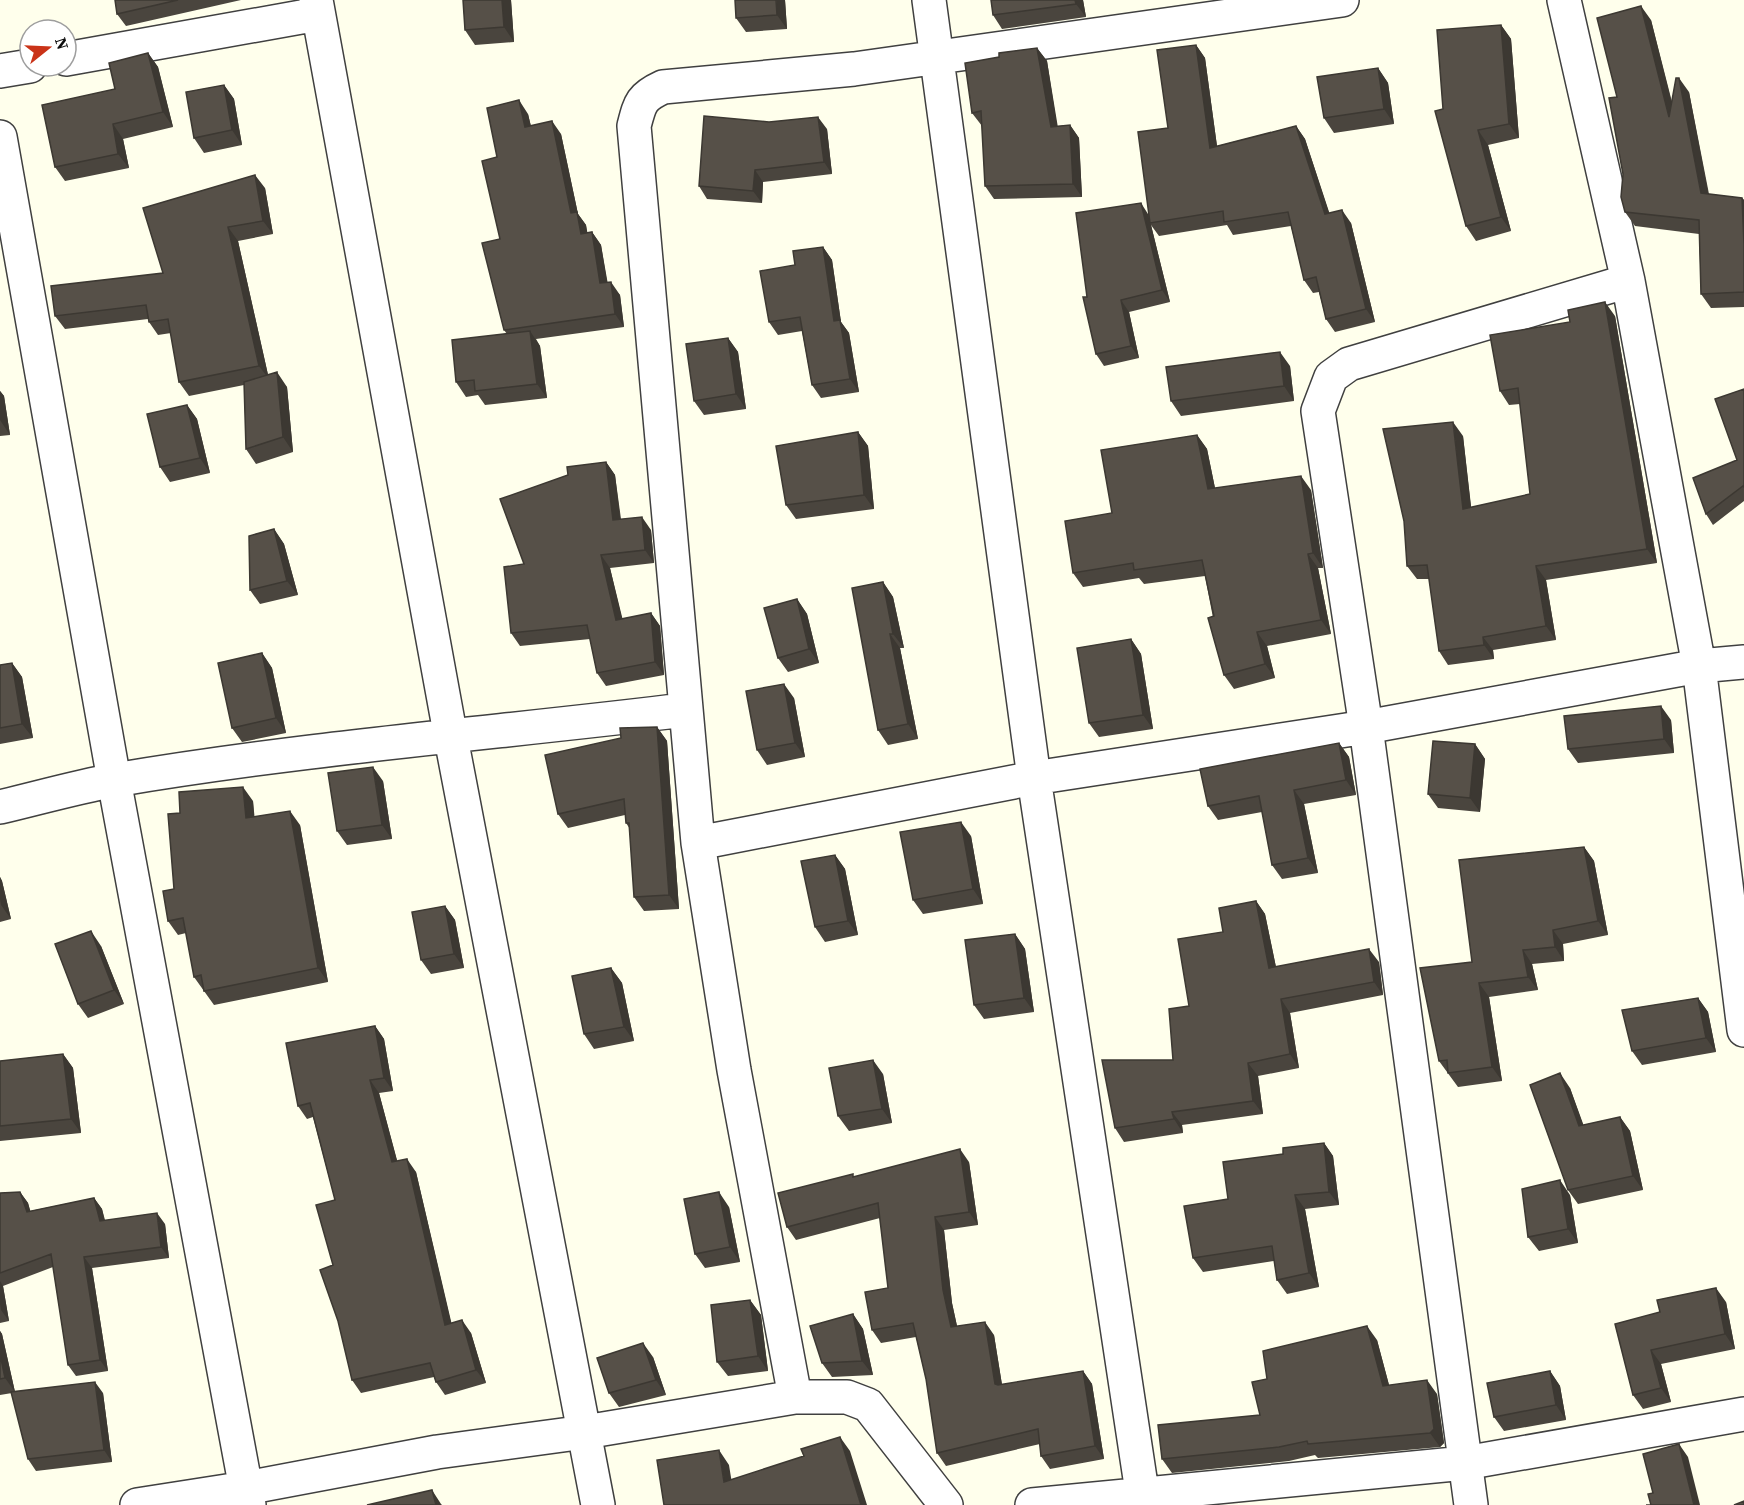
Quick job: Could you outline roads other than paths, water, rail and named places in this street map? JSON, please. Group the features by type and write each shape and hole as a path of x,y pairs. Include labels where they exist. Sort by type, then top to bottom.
{"street":[{"path":"929,0 1034,778 1143,1500"},
{"path":"795,1397 734,1070 698,843 684,710 634,126 639,108 646,94 663,87 854,69 1342,0"},
{"path":"1564,0 1628,281 1699,666 1730,932 1744,1030"},
{"path":"78,57 317,7 451,738 598,1505"},
{"path":"0,71 18,68"},
{"path":"0,137 114,780 247,1496"},
{"path":"1471,1505 1366,727 1318,411 1331,377 1349,364 1628,281"},
{"path":"698,843 1034,778 1366,727 1699,666 1744,662"},
{"path":"0,807 114,780 350,747 451,738 684,710"},
{"path":"137,1505 247,1496 437,1452 795,1397 847,1397 868,1405 946,1505"},
{"path":"1032,1505 1143,1500 1465,1463 1744,1414"}]}
